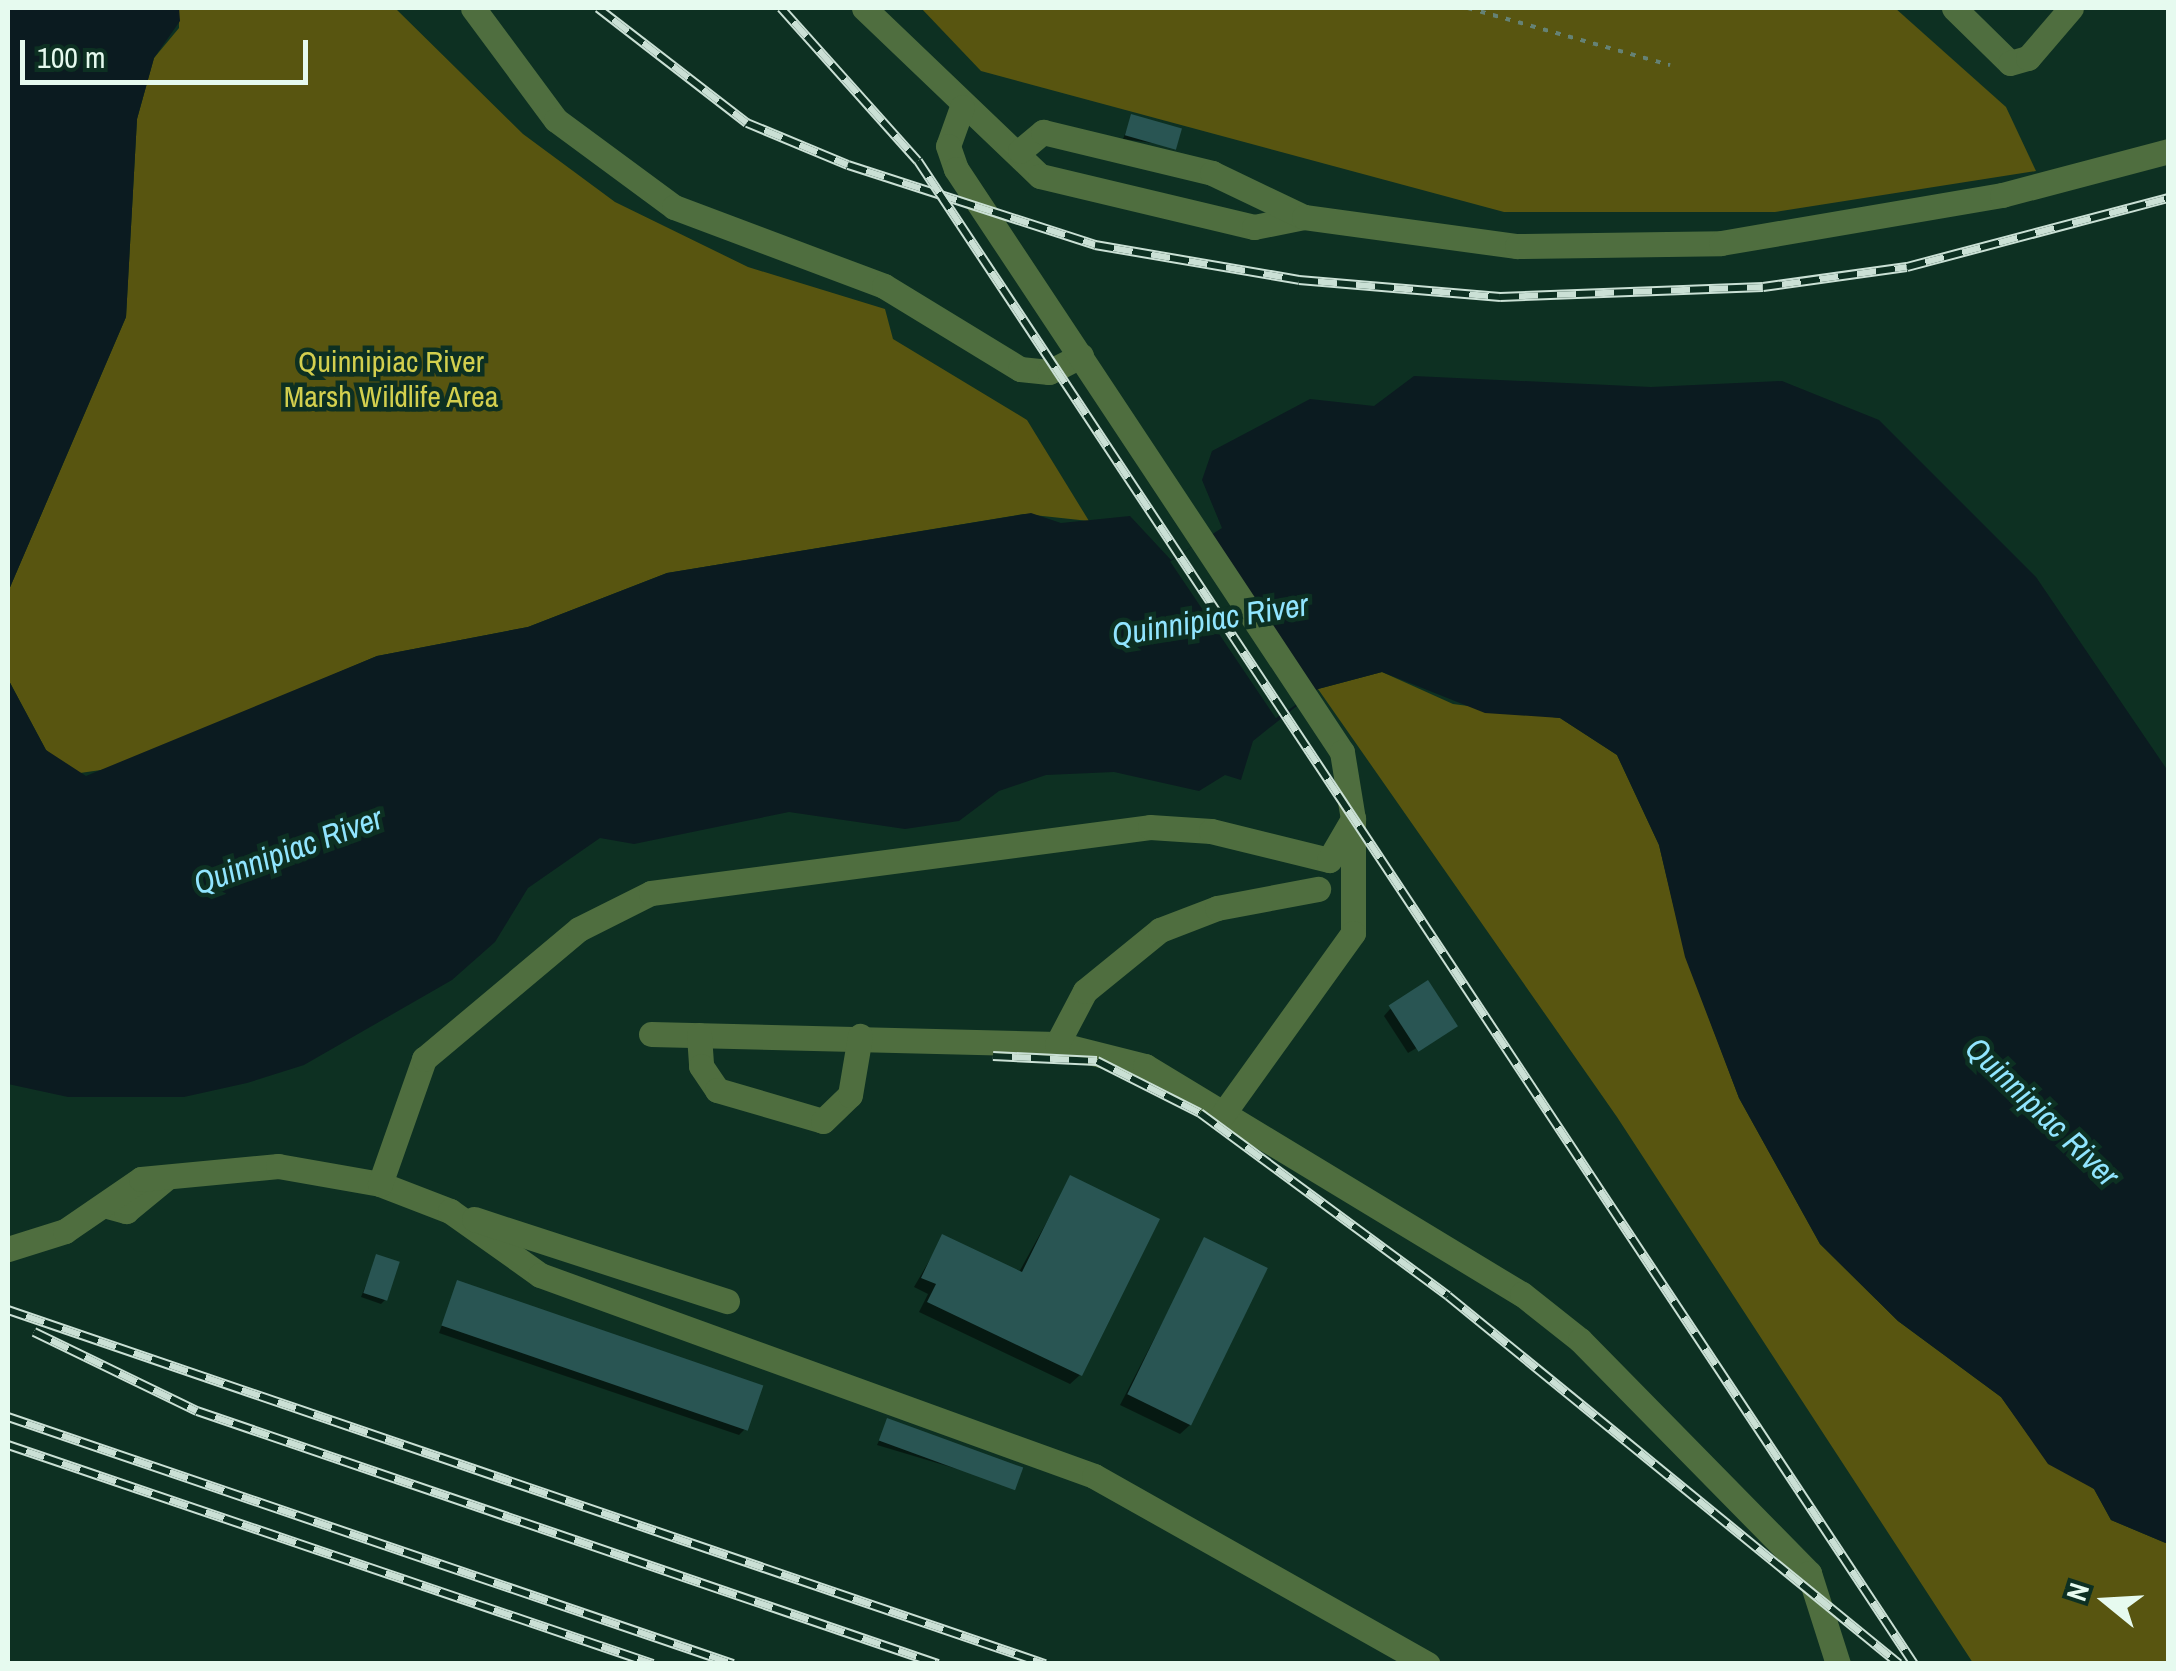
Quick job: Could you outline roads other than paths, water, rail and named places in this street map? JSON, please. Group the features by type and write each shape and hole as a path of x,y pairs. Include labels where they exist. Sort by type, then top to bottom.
{"lane":[{"path":"473,8 556,120 674,207 884,286 1020,370 1049,372 1080,356"},
{"path":"864,8 962,107 1020,150 1040,176 1254,226 1304,217"},
{"path":"1954,8 2010,62 2028,58 2071,8"},
{"path":"962,107 950,157 1347,762 1353,819 1348,944 1223,1114"},
{"path":"1020,150 1043,132 1212,173 1304,217 1517,246 1721,243 2002,195 2168,151"},
{"path":"380,1184 424,1058 579,928 628,901 721,880 1150,827 1211,831 1329,860 1353,819"},
{"path":"1057,1044 1085,991 1160,930 1198,913 1318,889"},
{"path":"651,1034 860,1036 1057,1044 1129,1059 1522,1294 1580,1340 1809,1573 1838,1664"},
{"path":"699,1035 701,1066 717,1090 823,1121 850,1094 860,1036"},
{"path":"8,1249 50,1238 107,1206 126,1211 164,1179 278,1166 380,1184 726,1302"},
{"path":"450,1211 540,1275 1094,1476 1428,1664"}],"water":[{"path":"8,8 179,8 180,21 154,58 137,119 126,317 8,592"},
{"name":"Quinnipiac River","path":"1414,376 1651,387 1782,381 1879,420 2036,577 2168,771 2168,1544 2111,1520 2094,1489 2048,1464 2001,1397 1898,1321 1820,1244 1739,1098 1685,957 1659,845 1617,755 1560,718 1485,713 1382,672 1318,689 1253,741 1241,780 1225,775 1199,791 1114,772 1046,775 999,791 959,821 905,829 789,812 634,844 600,838 528,888 495,942 452,980 304,1065 247,1083 184,1097 68,1097 8,1084 8,679 46,750 86,776 377,656 528,627 667,573 1031,513 1061,523 1130,516 1171,560 1222,528 1202,480 1212,451 1310,399 1374,406"}],"railway":[{"path":"598,8 747,123 848,165 1095,245 1299,280 1500,297 1763,287 1907,267 2168,198"},
{"path":"781,8 918,161 1914,1664"},
{"path":"993,1056 1097,1061 1200,1113 1448,1296 1899,1664"},
{"path":"8,1310 1045,1664"},
{"path":"34,1332 197,1411 938,1664"},
{"path":"8,1417 733,1664"},
{"path":"8,1445 653,1664"}],"park label":[{"name":"Quinnipiac River Marsh Wildlife Area","path":"391,378"}]}
